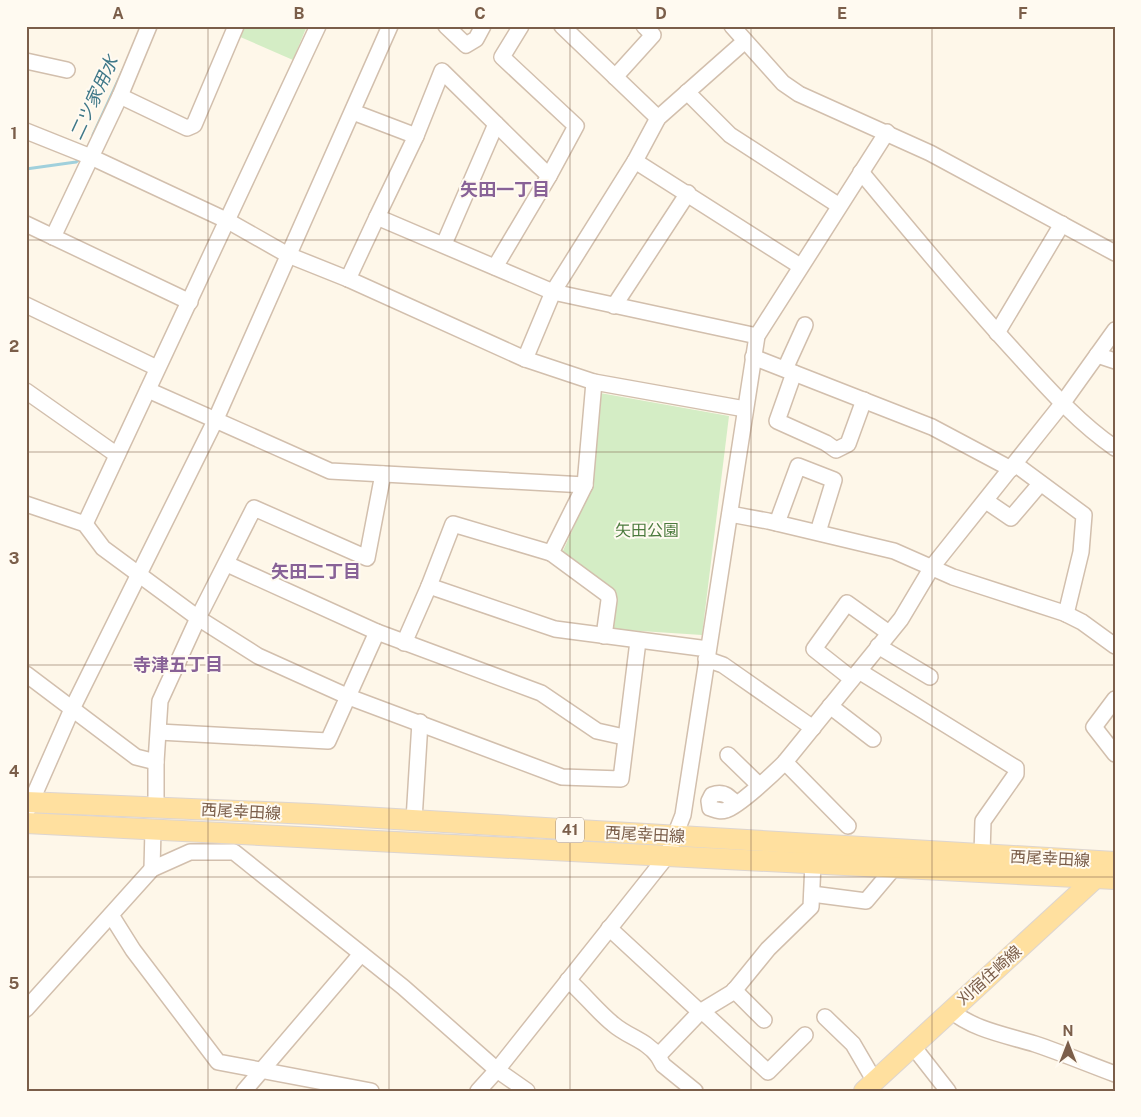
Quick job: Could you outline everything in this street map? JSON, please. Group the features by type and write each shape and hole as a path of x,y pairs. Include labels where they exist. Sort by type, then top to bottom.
{"main road":[{"name":"西尾幸田線","path":"28,806 156,807 414,820 982,854 1111,868"},
{"name":"西尾幸田線","path":"26,824 813,863 893,869 1111,868"},
{"name":"刈宿住崎線","path":"869,1085 950,1010 1111,868"}],"street":[{"path":"53,237 120,96 149,26"},
{"path":"120,96 187,128 194,125 236,26"},
{"path":"85,524 157,368 228,222 318,26"},
{"path":"28,806 72,709 141,575 215,422 390,26"},
{"path":"446,26 466,45 476,39 482,26"},
{"path":"562,26 658,118"},
{"path":"615,77 653,35 644,26"},
{"path":"732,26 783,84 799,94 887,132 1115,253"},
{"path":"495,266 549,176 576,126 502,57 515,28"},
{"path":"525,359 553,292 635,161 658,118 745,41"},
{"path":"26,61 67,70"},
{"path":"348,279 416,136 442,71 549,176"},
{"path":"687,92 730,135 838,205"},
{"path":"353,112 416,136"},
{"path":"444,244 496,124"},
{"path":"26,132 91,157 228,222 288,255 348,279 525,359 594,382 745,409"},
{"path":"478,1091 497,1070 667,856 683,815 757,336 838,205 887,132"},
{"path":"635,161 800,266"},
{"path":"860,172 997,333 1062,404 1115,448"},
{"path":"614,306 688,193"},
{"path":"378,217 553,292 757,336"},
{"path":"26,224 190,302"},
{"path":"997,333 1062,224"},
{"path":"26,306 157,368"},
{"path":"805,325 789,371 777,421 826,443 836,450 848,444 864,400"},
{"path":"735,804 785,762 813,728 900,619 932,567 1062,404 1115,330"},
{"path":"1097,355 1115,361"},
{"path":"753,357 932,427 1013,467 1084,515 1081,552 1066,614"},
{"path":"551,553 584,485 594,382"},
{"path":"148,390 215,422 330,471 584,485"},
{"path":"26,391 117,455"},
{"path":"777,523 798,466 834,480 818,532"},
{"path":"156,807 156,762 160,700 198,618 254,508 367,558 383,474"},
{"path":"986,501 1011,518 1040,484"},
{"path":"26,504 85,524 103,548 198,618 258,656 349,697 420,722 562,777 621,779 624,737 638,641"},
{"path":"730,514 818,532 894,551 954,577 1066,614 1082,622 1115,646"},
{"path":"404,643 453,524 551,553 608,595 604,636"},
{"path":"227,564 404,643 541,693 597,731 624,737"},
{"path":"429,586 555,630 638,641 707,654 813,728"},
{"path":"889,633 847,603 814,649 855,675 1016,768 1016,774 983,821 982,854"},
{"path":"158,732 328,742 378,632"},
{"path":"878,646 930,677"},
{"path":"26,674 136,757 156,762"},
{"path":"1115,699 1094,727 1115,754"},
{"path":"830,706 874,739"},
{"path":"414,820 420,722"},
{"path":"728,755 759,785"},
{"path":"785,762 848,826"},
{"path":"152,870 153,829"},
{"path":"26,1009 152,870 190,852 234,852 362,954 497,1070 526,1091"},
{"path":"658,1056 701,1011 734,990 768,949 812,907 813,863"},
{"path":"812,894 866,901 893,869"},
{"path":"111,915 134,950 218,1062 371,1091"},
{"path":"609,928 768,1072 805,1035"},
{"path":"244,1091 362,954"},
{"path":"568,980 624,1033 650,1045 662,1065 695,1091"},
{"path":"734,990 764,1020"},
{"path":"950,1010 961,1020 975,1026 1037,1045 1115,1074"},
{"path":"825,1016 853,1044 869,1085"},
{"path":"912,1045 948,1091"}],"green space":[{"path":"243,26 307,26 293,60 238,36"},
{"name":"矢田公園","path":"600,393 729,416 702,635 610,629 616,592 562,553 592,487"}],"waterway":[{"name":"二ツ家用水","path":"93,135 123,70"},
{"name":"二ツ家用水","path":"26,169 76,162 81,158"}],"district":[{"name":"矢田一丁目","path":"505,190"},
{"name":"矢田二丁目","path":"316,572"},
{"name":"寺津五丁目","path":"178,665"}]}
